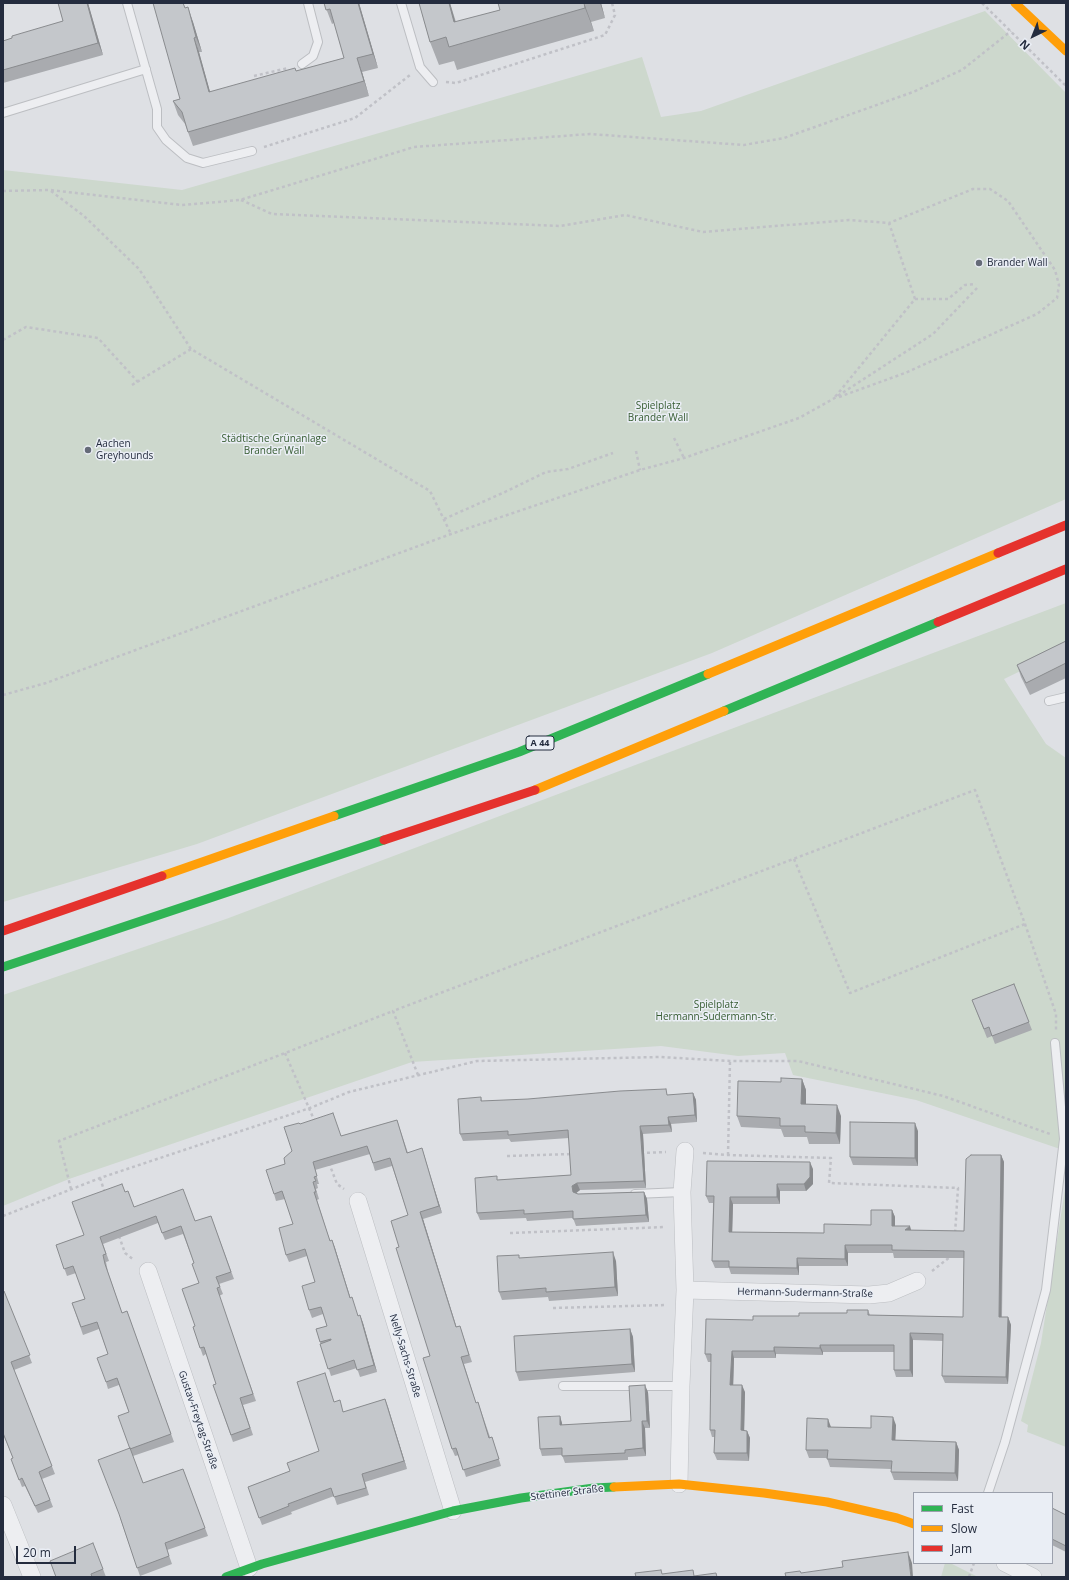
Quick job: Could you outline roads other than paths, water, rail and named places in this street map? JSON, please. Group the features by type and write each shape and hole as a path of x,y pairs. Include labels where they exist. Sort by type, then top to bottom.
{"main road":[{"path":"1015,3 1066,51"},
{"name":"A 44","path":"3,931 519,752 1066,525"},
{"path":"3,967 535,790 1066,569"},
{"name":"Stettiner Straße","path":"226,1577 249,1568 453,1510 521,1498 594,1488 679,1484 764,1493 827,1502 897,1518 913,1524"}],"street":[{"path":"679,1484 680,1386 685,1297 682,1192 685,1152"},
{"name":"Nelly-Sachs-Straße","path":"358,1201 453,1510"},
{"name":"Gustav-Freytag-Straße","path":"148,1271 249,1568"},
{"name":"Hermann-Sudermann-Straße","path":"685,1297 869,1295 889,1293 917,1281"},
{"path":"3,1505 32,1577"},
{"path":"1007,1564 1034,1577"}],"lane":[{"path":"128,3 157,109 157,128 166,140 187,158 203,163 252,151"},
{"path":"302,64 313,56 318,42 308,3"},
{"path":"401,3 420,67 434,82"},
{"path":"3,113 146,69"},
{"path":"1049,701 1066,697"},
{"path":"988,1492 1005,1442 1046,1290 1064,1139 1055,1043"},
{"path":"628,1194 682,1192"},
{"path":"563,1386 680,1386"}],"place":[{"name":"Brander Wall","path":"979,263"},
{"name":"Aachen Greyhounds","path":"88,450"}],"park label":[{"name":"Spielplatz Brander Wall","path":"658,412"},
{"name":"Städtische Grünanlage Brander Wall","path":"274,444"},
{"name":"Spielplatz Hermann-Sudermann-Str.","path":"716,1010"}]}
